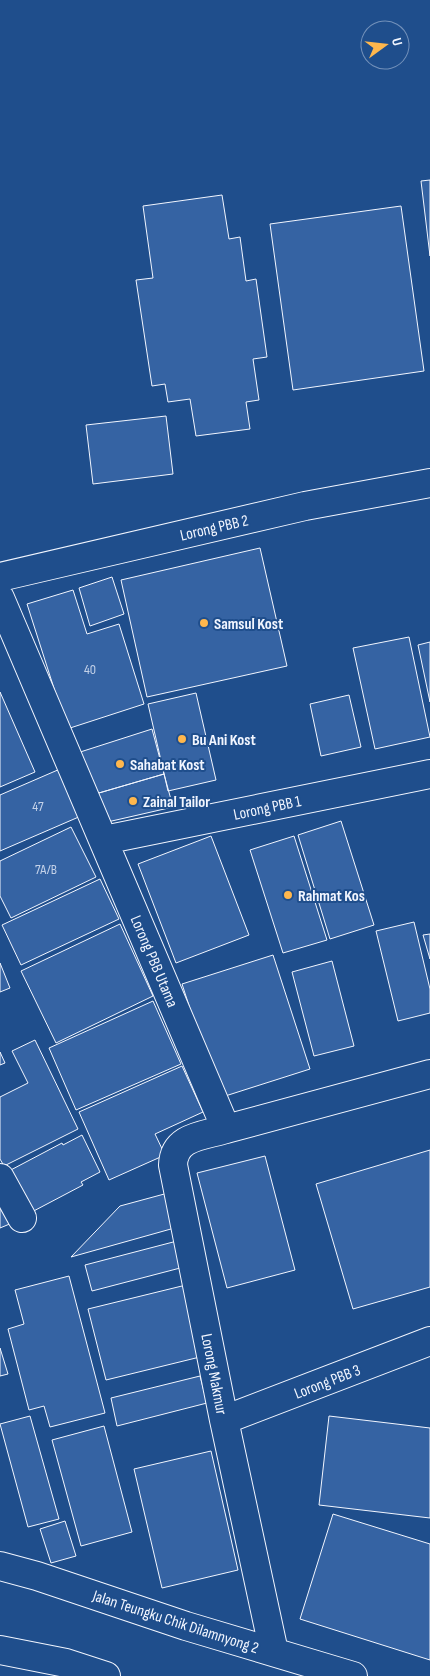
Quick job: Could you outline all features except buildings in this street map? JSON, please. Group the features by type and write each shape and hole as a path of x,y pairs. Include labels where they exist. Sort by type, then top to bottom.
{"street":[{"name":"Lorong PBB 2","path":"0,577 305,506 430,483"},
{"name":"Lorong PBB Utama","path":"0,598 226,1129"},
{"name":"Lorong PBB 1","path":"104,840 430,774"},
{"path":"226,1129 430,1074"},
{"name":"Lorong Makmur","path":"226,1129 184,1142 177,1149 173,1165 224,1420 274,1652"},
{"path":"0,1178 22,1218"},
{"name":"Lorong PBB 3","path":"224,1420 430,1341"},
{"name":"Jalan Teungku Chik Dilamnyong 2","path":"0,1566 37,1576 186,1626 352,1676"},
{"path":"0,1650 66,1664 106,1676"}],"place":[{"name":"Samsul Kost","path":"204,623"},
{"name":"Bu Ani Kost","path":"182,739"},
{"name":"Sahabat Kost","path":"120,764"},
{"name":"Zainal Tailor","path":"133,801"},
{"name":"Rahmat Kos","path":"288,895"}]}
